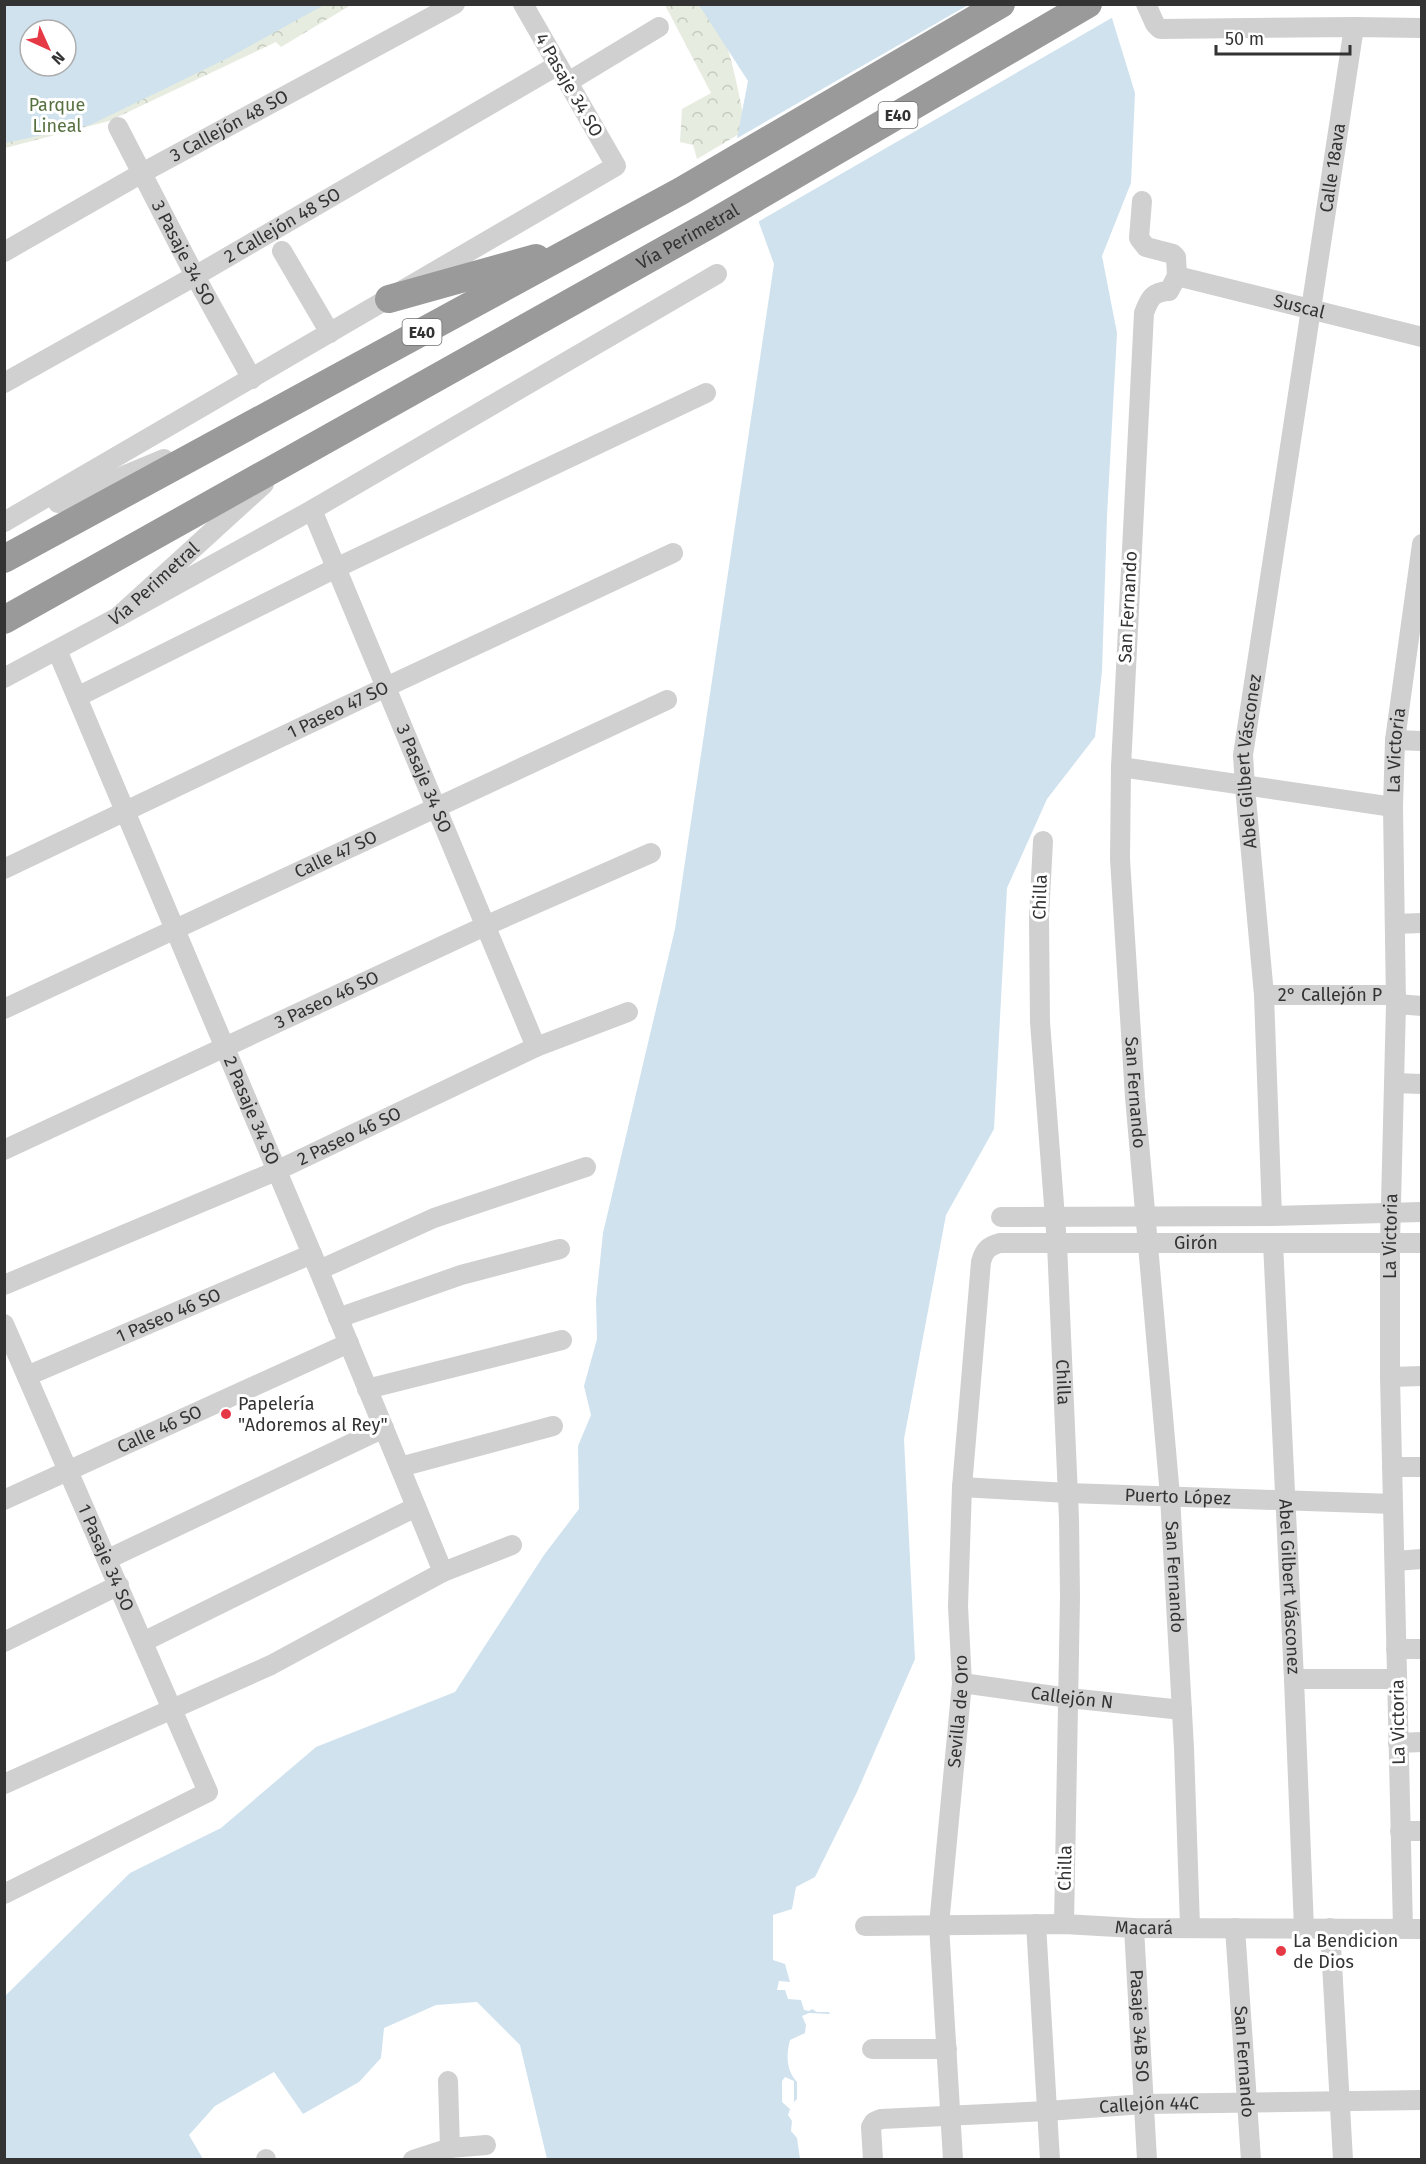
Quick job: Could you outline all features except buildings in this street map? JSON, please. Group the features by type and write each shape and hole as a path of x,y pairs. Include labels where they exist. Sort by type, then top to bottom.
{"highway":[{"name":"E40","path":"4,559 681,191 1001,4"},
{"name":"Vía Perimetral","path":"4,620 709,225 1088,4"},
{"path":"389,298 581,245"}],"street":[{"name":"3 Callejón 48 SO","path":"4,252 142,173 455,4"},
{"name":"4 Pasaje 34 SO","path":"389,298 616,166 523,4"},
{"path":"1146,4 1155,24 1160,29 1422,28"},
{"name":"2 Callejón 48 SO","path":"4,383 563,73 658,27"},
{"name":"Calle 18ava","path":"1311,309 1354,27"},
{"name":"3 Pasaje 34 SO","path":"118,127 195,276 252,379"},
{"path":"1142,201 1139,238 1146,247 1170,251 1176,257 1178,276"},
{"path":"282,251 330,333"},
{"path":"118,617 312,510 717,274"},
{"name":"Suscal","path":"1178,276 1422,337"},
{"name":"San Fernando","path":"1178,276 1169,291 1158,291 1152,295 1144,313 1119,816 1122,899 1146,1244 1170,1496 1182,1710 1190,1926"},
{"path":"4,524 389,298"},
{"name":"Abel Gilbert Vásconez","path":"1272,1216 1264,995 1244,755 1311,309"},
{"path":"76,697 336,568 706,393"},
{"name":"E40","path":"4,524 264,419"},
{"name":"Vía Perimetral","path":"4,678 118,617 286,463"},
{"name":"3 Pasaje 34 SO","path":"312,510 536,1047"},
{"name":"La Victoria","path":"1412,1929 1400,1831 1390,1377 1390,1243 1396,999 1393,807 1395,740 1419,583 1422,544"},
{"name":"1 Paseo 47 SO","path":"4,869 673,553"},
{"name":"2 Pasaje 34 SO","path":"57,650 443,1572"},
{"name":"Calle 47 SO","path":"4,1010 667,700"},
{"path":"1395,740 1422,741"},
{"path":"1120,767 1393,807"},
{"name":"Chilla","path":"1043,842 1038,917 1040,1022 1057,1244 1068,1493 1070,1597 1064,1924"},
{"name":"3 Paseo 46 SO","path":"4,1150 485,926 651,853"},
{"path":"1395,924 1422,923"},
{"name":"2° Callejón P","path":"1264,995 1396,999 1422,1006"},
{"name":"2 Paseo 46 SO","path":"4,1285 276,1171 536,1047 628,1012"},
{"path":"1394,1083 1422,1084"},
{"name":"1 Paseo 46 SO","path":"27,1376 315,1262 434,1218 586,1167"},
{"name":"Girón","path":"1001,1217 1272,1216 1422,1212"},
{"name":"Girón","path":"981,1262 983,1254 993,1245 1000,1243 1422,1243"},
{"name":"Abel Gilbert Vásconez","path":"1273,1243 1304,1929"},
{"path":"338,1318 461,1275 560,1249"},
{"name":"Sevilla de Oro","path":"953,2160 939,1925 962,1683 958,1605 962,1487 981,1262"},
{"name":"1 Pasaje 34 SO","path":"4,1324 9,1347 27,1376 208,1792 4,1894"},
{"path":"367,1389 562,1340"},
{"name":"Calle 46 SO","path":"4,1500 349,1343"},
{"path":"1390,1377 1422,1376"},
{"path":"400,1467 553,1426"},
{"path":"108,1559 384,1428"},
{"path":"1392,1467 1422,1467"},
{"name":"Puerto López","path":"962,1487 1068,1493 1393,1504"},
{"path":"143,1642 416,1507"},
{"path":"4,1784 272,1665 443,1572 512,1545"},
{"path":"1395,1561 1422,1559"},
{"path":"4,1642 119,1586"},
{"path":"1396,1650 1422,1649"},
{"path":"1294,1679 1396,1679"},
{"name":"Callejón N","path":"962,1683 1068,1698 1182,1710"},
{"path":"1398,1743 1422,1742"},
{"path":"1400,1831 1422,1831"},
{"path":"1036,1924 1050,2160"},
{"name":"Macará","path":"865,1926 1064,1924 1134,1928 1190,1926 1412,1929"},
{"name":"Pasaje 34B SO","path":"1134,1928 1147,2160"},
{"name":"San Fernando","path":"1235,1928 1251,2160"},
{"path":"1330,1928 1343,2160"},
{"path":"872,2049 947,2049"},
{"path":"448,2081 450,2148"},
{"name":"Callejón 44C","path":"873,2160 871,2127 877,2119 1144,2104 1422,2100"},
{"path":"412,2160 450,2148 486,2145"}],"green space":[{"name":"Parque Lineal","path":"284,5 351,5 281,47 276,42 109,121 5,148 5,117"},
{"path":"665,5 708,5 722,32 740,99 746,130 697,159 693,145 680,142 682,109 711,93"}],"water":[{"path":"5,4 324,5 230,57 90,125 5,143"},
{"path":"699,5 1108,5 1135,93 1131,183 1102,256 1117,333 1107,516 1102,671 1095,737 1047,799 1007,888 994,1129 946,1215 904,1439 915,1659 857,1792 815,1877 796,1887 792,1909 773,1915 773,1960 785,1964 790,1982 779,1981 777,1990 785,1990 788,1999 801,2000 804,2010 812,2009 830,2014 809,2013 802,2016 806,2025 805,2033 790,2040 788,2062 797,2082 797,2099 794,2102 794,2081 785,2077 782,2081 782,2102 790,2109 788,2115 792,2121 791,2131 797,2138 800,2159 547,2159 520,2045 477,2002 436,2005 384,2028 381,2058 359,2082 303,2114 274,2072 215,2106 189,2135 203,2159 5,2160 5,1996 130,1873 221,1828 316,1747 455,1692 544,1555 579,1509 578,1446 591,1415 584,1386 597,1339 596,1300 603,1233 675,929 774,264 734,154 748,81"}],"pier":[{"path":"1112,4 1115,16 756,223 731,155 734,140 968,5"}],"place":[{"name":"Papelería \"Adoremos al Rey\"","path":"226,1414"},
{"name":"La Bendicion de Dios","path":"1281,1951"}]}
